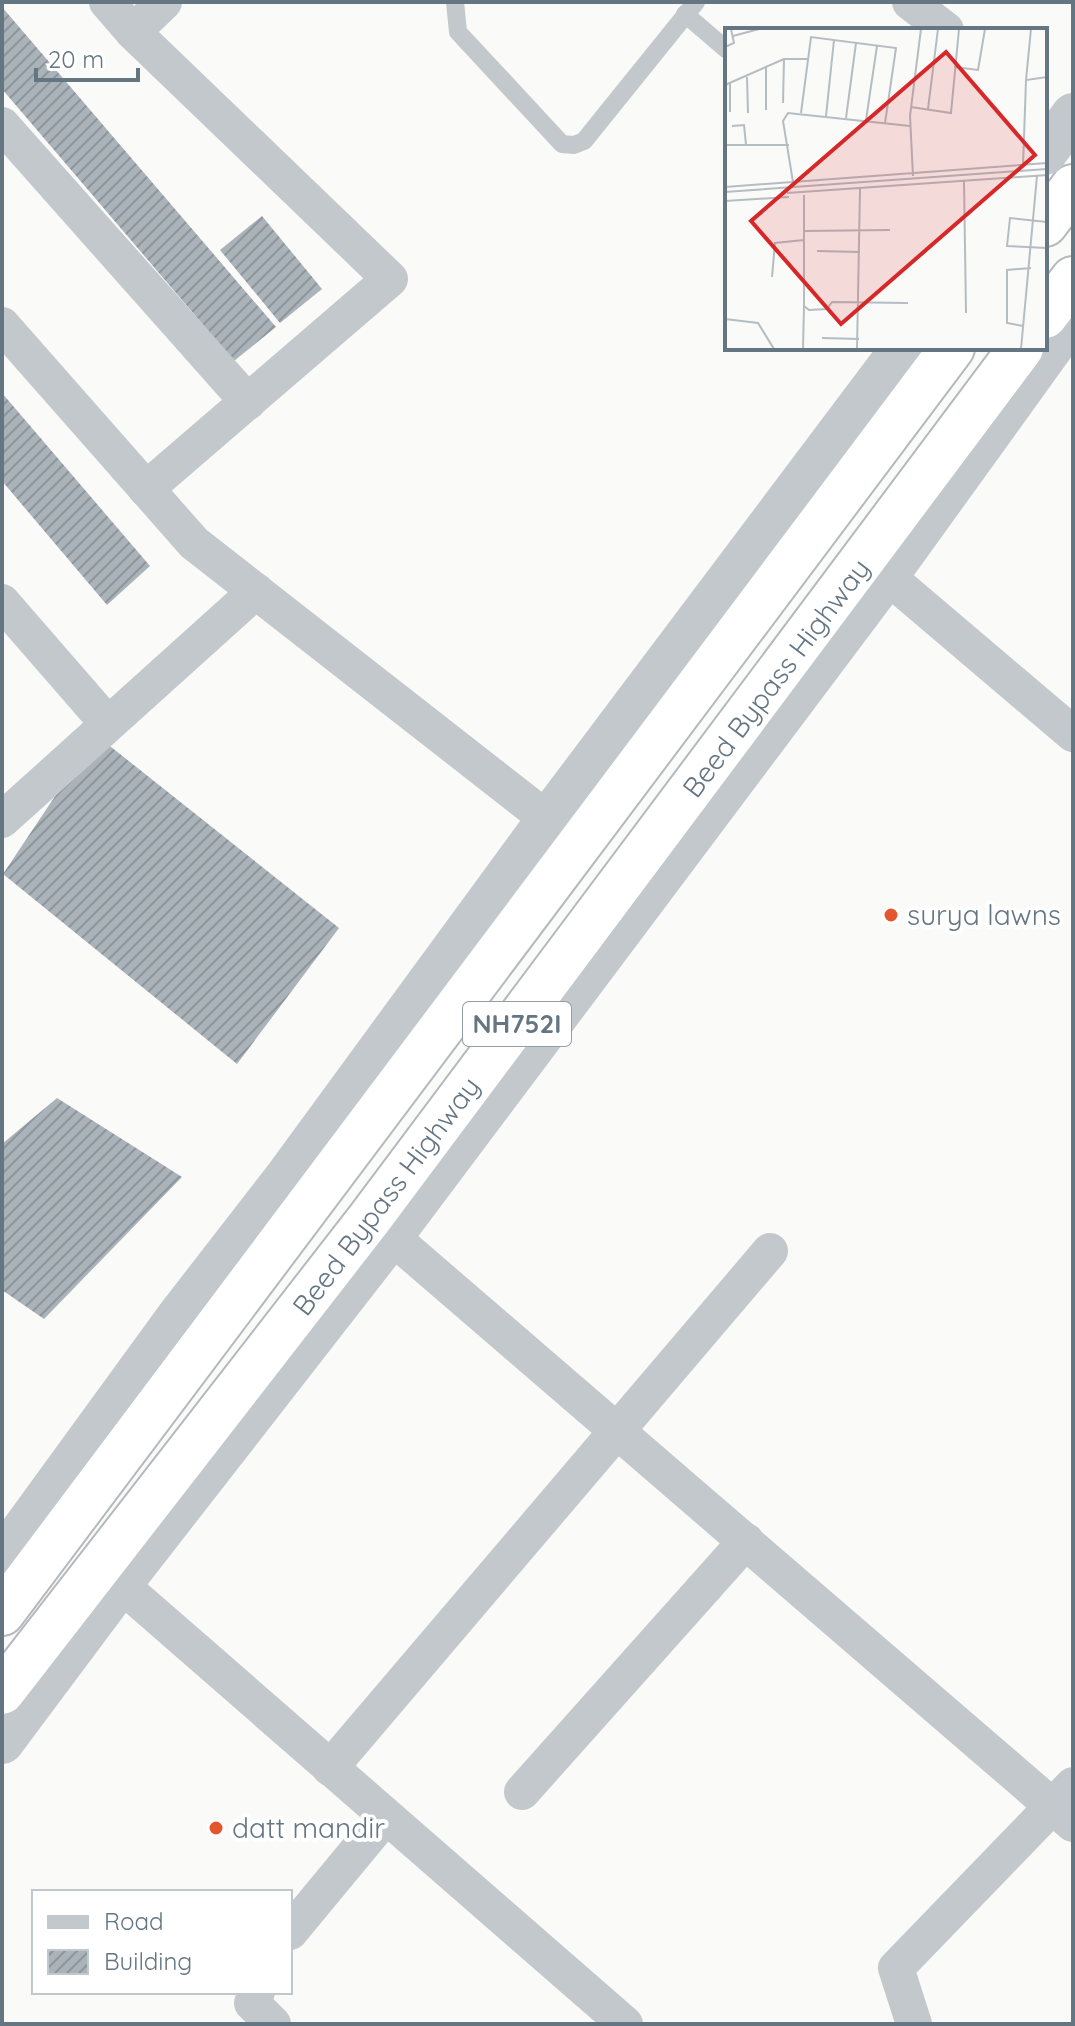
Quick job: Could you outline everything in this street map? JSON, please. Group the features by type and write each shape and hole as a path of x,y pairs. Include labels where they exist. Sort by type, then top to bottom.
{"highway":[{"path":"1047,221 1073,187"},
{"path":"1047,313 1073,279"},
{"name":"Beed Bypass Highway","path":"2,1613 563,832 950,350"},
{"name":"Beed Bypass Highway","path":"2,1692 380,1227 876,566 1020,350"}],"street":[{"path":"107,2 133,32 390,279 146,489"},
{"path":"133,32 164,2"},
{"path":"910,2 943,28"},
{"path":"2,125 248,402"},
{"path":"1047,350 1073,317"},
{"path":"2,325 194,543 563,832"},
{"path":"2,1559 179,1316 563,832 902,350"},
{"path":"1047,350 876,566 1073,734"},
{"path":"2,820 256,591"},
{"path":"2,602 108,724"},
{"path":"2,1742 380,1227 746,1541 1066,1805 896,1968 914,2024"},
{"path":"330,1768 770,1251"},
{"path":"522,1792 746,1541"},
{"path":"120,1584 625,2024"},
{"path":"292,1930 386,1816"},
{"path":"256,1994 252,2003 273,2024"}],"lane":[{"path":"455,2 458,32 562,144 574,145 584,141 690,8 725,48"}],"building":[{"path":"2,7 276,327 234,361 2,89"},
{"path":"262,216 322,289 280,323 220,250"},
{"path":"2,393 150,566 107,605 2,481"},
{"path":"96,735 339,928 237,1064 3,874"},
{"path":"57,1098 182,1177 44,1319 2,1290 2,1144"}],"place":[{"name":"surya lawns","path":"891,915"},
{"name":"datt mandir","path":"216,1828"}]}
